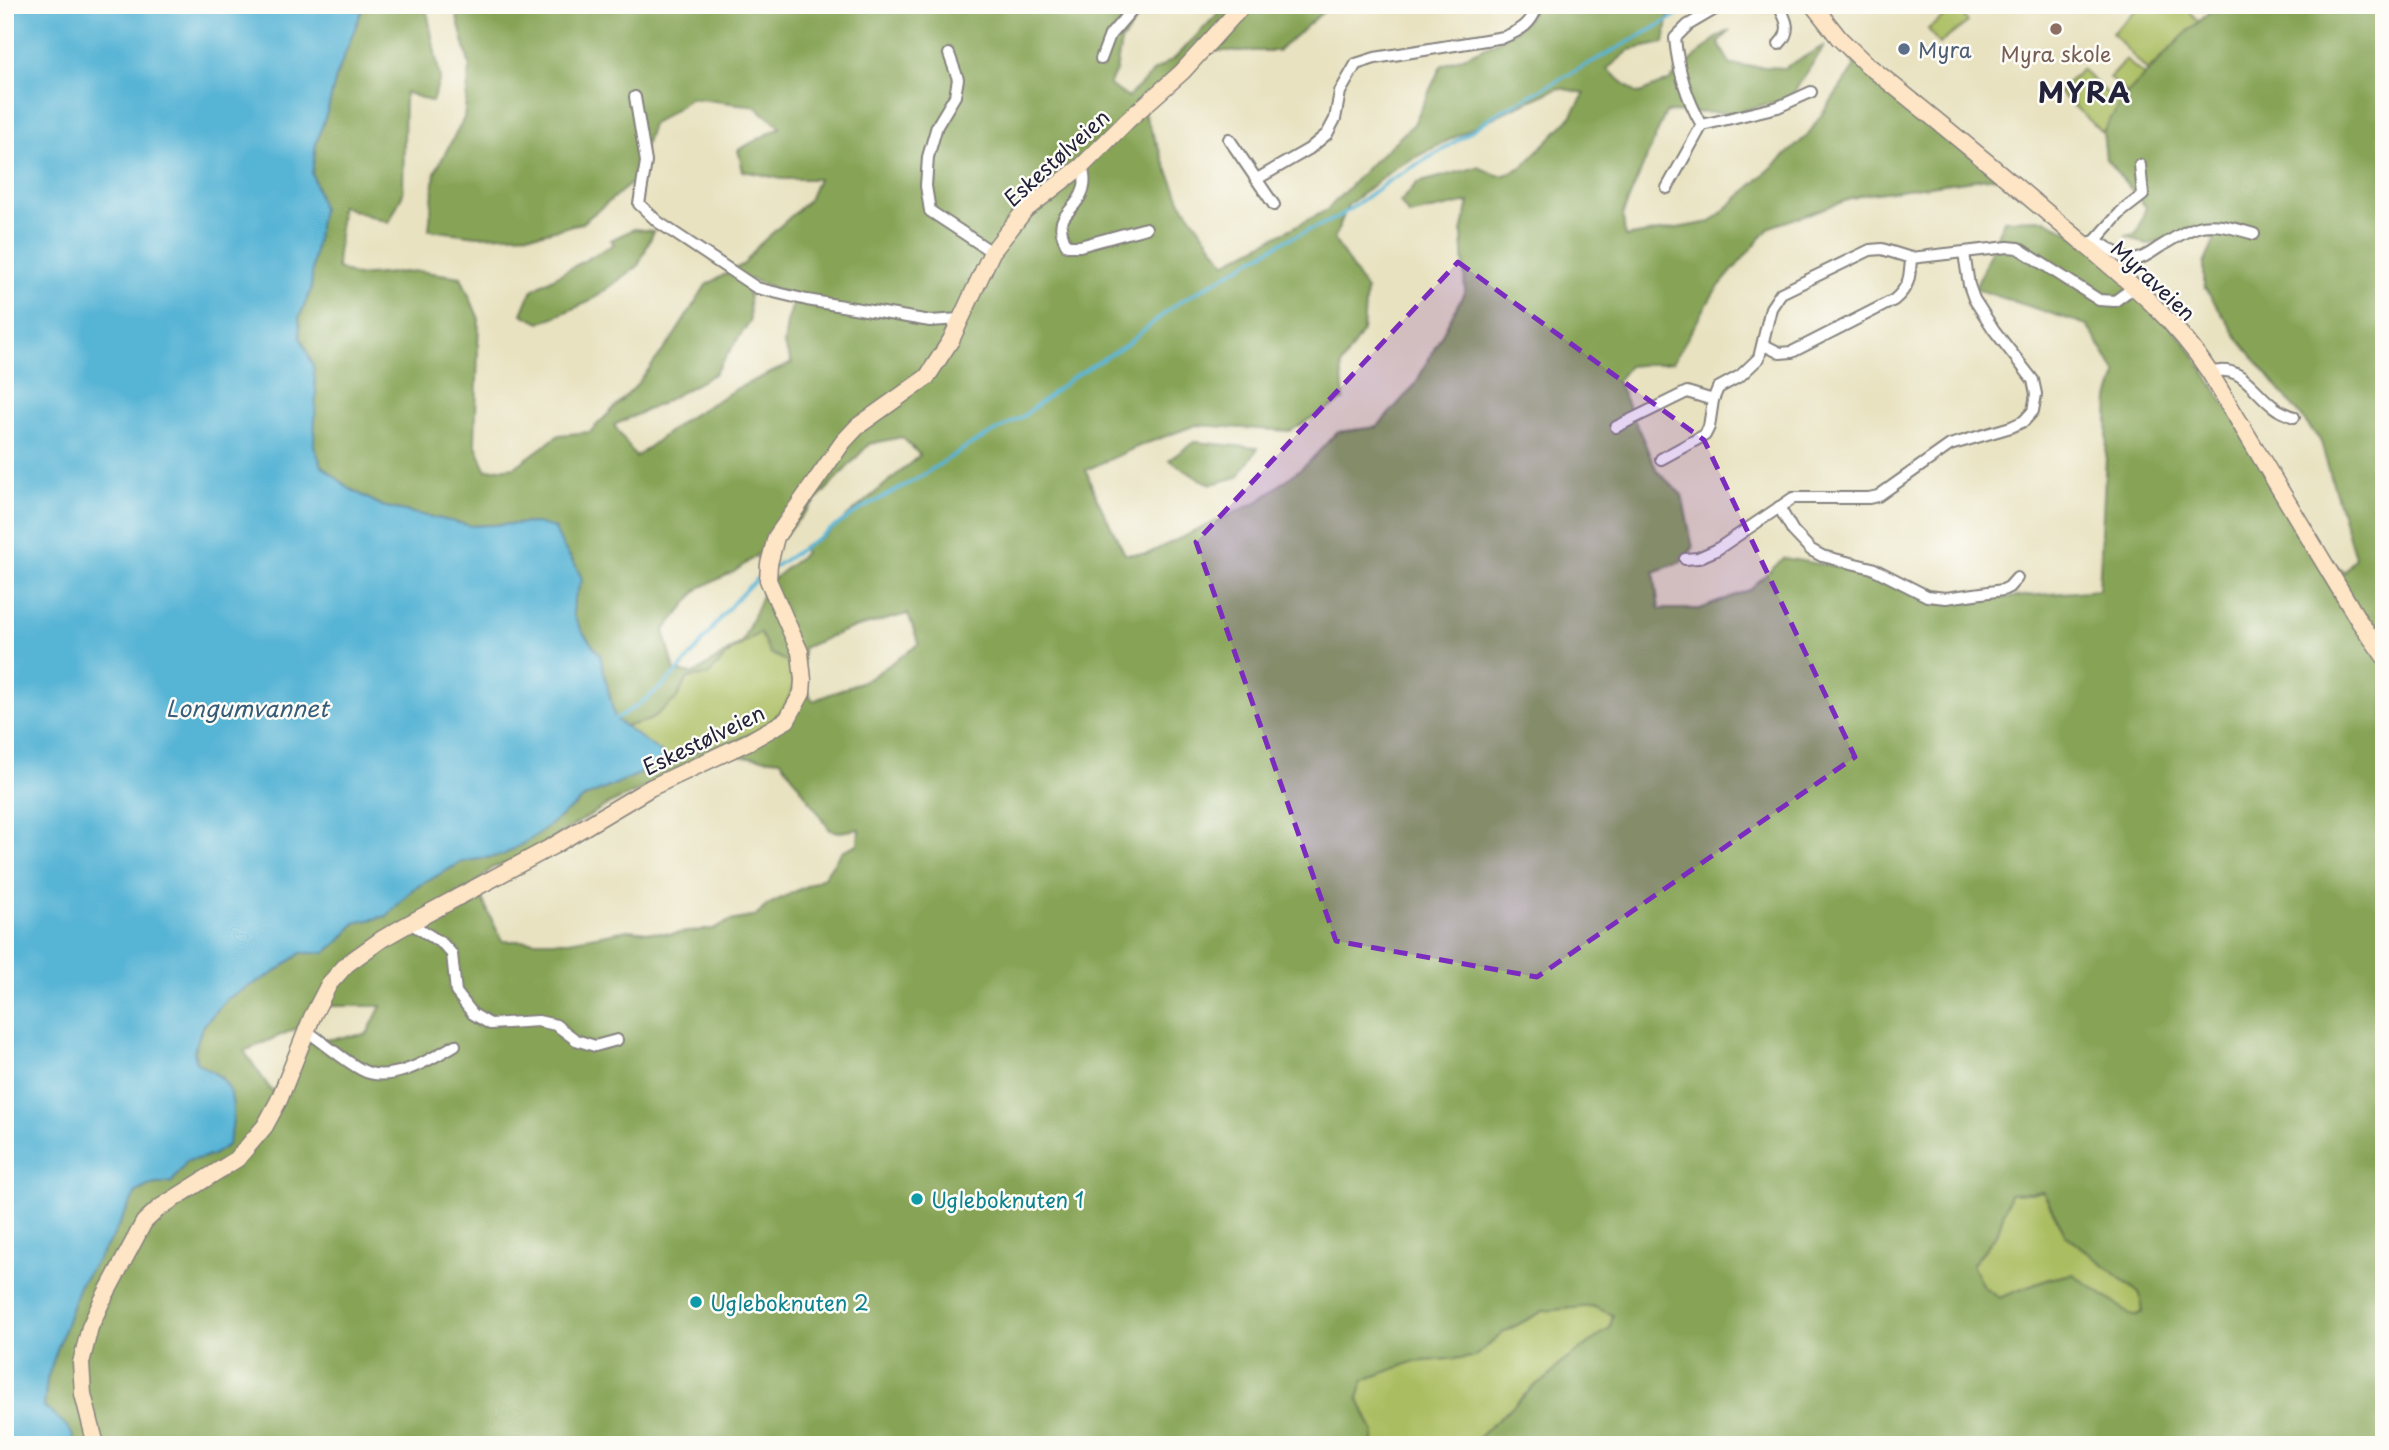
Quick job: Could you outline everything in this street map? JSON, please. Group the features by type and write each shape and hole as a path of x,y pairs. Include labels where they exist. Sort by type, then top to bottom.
{"main road":[{"name":"Myraveien","path":"1813,5 1839,38 1865,62 2090,243 2179,331 2210,373 2359,621 2384,656"},
{"name":"Eskestølveien","path":"96,1445 80,1377 83,1350 101,1303 144,1222 159,1208 237,1159 249,1147 279,1100 329,984 347,964 382,939 553,846 650,788 751,741 787,720 802,693 802,666 800,652 768,572 776,537 842,442 858,426 927,377 951,340 992,252 1025,209 1082,166 1182,72 1234,9"}],"street":[{"path":"1101,59 1110,35 1136,5"},
{"path":"1257,179 1309,149 1327,134 1335,119 1340,92 1356,64 1375,58 1504,37 1521,30 1533,20 1538,5"},
{"path":"1702,125 1689,102 1677,61 1675,38 1688,25 1723,5"},
{"path":"1778,5 1788,25 1788,33 1779,44"},
{"path":"949,54 958,79 955,96 937,126 928,157 926,186 930,211 992,252"},
{"path":"1667,188 1702,125 1778,107 1811,92"},
{"path":"635,97 646,162 639,204 658,222 757,288 807,300 930,321 960,319"},
{"path":"1229,139 1274,205"},
{"path":"2090,243 2120,212 2143,195 2140,165"},
{"path":"1082,166 1085,182 1082,193 1062,218 1060,233 1067,246 1080,246 1146,228"},
{"path":"2090,243 2108,246 2124,258 2135,260 2188,229 2200,225 2220,225 2255,234"},
{"path":"1661,459 1704,435 1709,427 1713,400 1718,388 1752,367 1759,358 1771,308 1781,293 1870,250 1882,249 1911,258 2018,248 2099,300 2115,301 2134,287"},
{"path":"1685,559 1698,558 1716,550 1793,498 1878,496 1950,445 2024,421 2033,411 2036,394 2033,380 1994,330 1975,299 1969,285 1964,253"},
{"path":"1764,345 1780,354 1792,352 1894,300 1910,281 1911,258"},
{"path":"2210,373 2217,370 2235,372 2248,380 2273,406 2294,417"},
{"path":"1616,427 1687,392 1713,400"},
{"path":"1779,507 1793,531 1811,550 1822,556 1872,568 1927,596 1946,598 2003,590 2017,578"},
{"path":"410,923 443,944 452,954 456,992 473,1014 490,1024 538,1021 556,1025 576,1040 595,1046 617,1040"},
{"path":"308,1032 363,1071 385,1075 421,1064 455,1045"}],"highlighted area":[{"path":"1458,262 1704,440 1855,757 1537,977 1336,941 1196,542"}],"green space":[{"path":"364,5 424,5 440,78 432,102 405,92 403,193 389,223 341,206 337,268 356,276 418,271 461,277 479,319 475,443 486,470 515,467 559,435 590,432 634,388 672,339 706,285 744,264 758,246 809,200 818,179 782,179 743,171 738,150 781,127 754,106 691,98 652,125 632,183 582,223 539,234 477,236 429,230 435,172 464,118 470,67 454,5 1147,5 1121,42 1116,71 1109,85 1128,97 1154,71 1176,57 1226,5 1331,5 1278,51 1203,51 1141,106 1181,202 1225,263 1327,210 1414,124 1441,66 1480,50 1509,34 1530,15 1534,5 1676,5 1670,10 1664,43 1630,50 1607,69 1637,94 1669,81 1716,38 1731,30 1718,43 1731,65 1784,68 1825,45 1790,98 1734,113 1666,112 1623,213 1625,237 1711,222 1807,136 1855,66 1849,55 1996,177 1862,195 1770,227 1715,291 1673,362 1629,366 1617,381 1657,471 1682,495 1693,548 1681,562 1654,572 1659,609 1700,609 1749,590 1784,558 1868,572 1937,603 2099,590 2109,399 2117,374 2087,325 1975,289 2004,220 2043,219 2096,246 2187,344 2319,553 2345,572 2355,557 2320,440 2240,341 2204,287 2204,264 2215,240 2198,231 2147,245 2127,236 2137,233 2146,207 2106,159 2103,132 2123,98 2217,5 2384,5 2384,1445 1470,1445 1538,1383 1548,1378 1559,1365 1610,1328 1613,1315 1592,1306 1543,1311 1504,1332 1474,1357 1412,1362 1364,1380 1358,1398 1374,1433 1372,1445 75,1445 74,1438 44,1408 47,1379 79,1286 112,1238 136,1192 150,1185 172,1182 187,1161 211,1156 222,1078 196,1062 194,1051 202,1027 228,998 274,973 301,953 325,953 342,939 355,923 387,916 412,889 462,862 503,855 534,837 585,797 637,775 655,764 733,741 759,730 778,716 787,704 794,684 788,662 770,653 760,633 731,651 708,675 688,678 676,699 650,720 623,727 611,711 600,655 581,630 573,614 574,599 582,580 579,571 569,555 550,535 536,523 472,526 382,506 350,489 322,466 313,446 313,366 300,336 299,318 311,289 317,189 312,173 316,144 336,77","holes":["1559,88 1585,93 1570,118 1522,167 1505,175 1497,175 1478,167 1417,183 1400,202 1409,215 1469,202 1462,232 1465,291 1415,385 1377,427 1337,432 1308,463 1259,501 1147,554 1125,554 1096,497 1086,470 1139,446 1196,425 1290,431 1344,399 1341,365 1363,331 1366,290 1334,239 1348,205 1396,167 1506,111","744,280 753,280 795,297 784,345 792,363 738,388 684,420 636,457 614,425 660,404 714,374 750,321 749,296","902,437 920,455 825,535 802,547 805,553 767,584 742,642 694,674 675,671 664,631 699,588 734,572 783,536 869,444","908,614 919,644 870,678 813,701 803,683 803,648 846,630","719,754 781,760 830,830 840,832 859,829 858,844 842,851 823,878 767,905 756,916 730,921 713,929 671,934 628,930 569,941 502,941 475,884 492,868 521,858 607,805","320,1006 381,1006 367,1034 303,1043 273,1093 244,1051 316,1020","2043,1192 2066,1235 2140,1294 2143,1312 2133,1316 2073,1274 2049,1279 1999,1298 1983,1287 1972,1265 1997,1234 2010,1194"]},
{"path":"2141,5 2183,5 2199,22 2147,71 2112,33"},
{"path":"1957,7 1968,22 1939,44 1928,29"},
{"path":"2126,60 2154,84 2137,103 2109,78"},
{"path":"2081,69 2124,109 2102,132 2059,92"},
{"path":"634,229 654,231 638,266 589,302 540,323 522,314 532,290 614,244 611,240"},
{"path":"1194,442 1258,448 1238,477 1212,484 1169,460"},
{"path":"760,633 770,653 788,662 794,681 783,709 770,722 738,740 667,760 623,727 650,720 676,699 688,678 708,675 731,651"},
{"path":"2043,1192 2066,1235 2140,1294 2143,1312 2133,1317 2072,1274 2049,1279 1999,1298 1983,1287 1972,1265 1997,1234 2010,1194"},
{"path":"1592,1306 1613,1315 1610,1328 1559,1365 1548,1378 1538,1383 1470,1445 1372,1445 1374,1433 1358,1398 1364,1380 1412,1362 1474,1357 1504,1332 1543,1311"}],"water":[{"name":"Longumvannet","path":"5,5 364,5 336,77 316,144 312,173 322,208 311,289 299,318 300,336 313,366 316,391 314,446 322,466 350,489 382,506 472,526 536,523 555,528 582,580 574,599 573,614 581,630 600,655 615,719 663,754 667,760 585,797 534,837 503,855 462,862 413,889 387,916 355,923 342,939 325,953 301,953 274,973 228,998 202,1027 194,1051 196,1062 224,1081 233,1103 232,1130 228,1145 211,1156 187,1161 172,1182 150,1185 136,1192 112,1238 79,1286 47,1379 44,1407 68,1428 75,1445 5,1445"}],"waterway":[{"path":"773,568 861,509 1022,417 1073,377 1126,345 1175,305 1282,242 1339,217 1390,180 1446,148 1496,114 1692,5"},
{"path":"615,719 647,699 669,680 739,596 764,574"}],"place":[{"name":"Myra skole","path":"2056,29"},
{"name":"Myra","path":"1904,49"},
{"name":"Ugleboknuten 1","path":"917,1199"},
{"name":"Ugleboknuten 2","path":"696,1302"}],"district":[{"name":"MYRA","path":"2085,91"}]}
